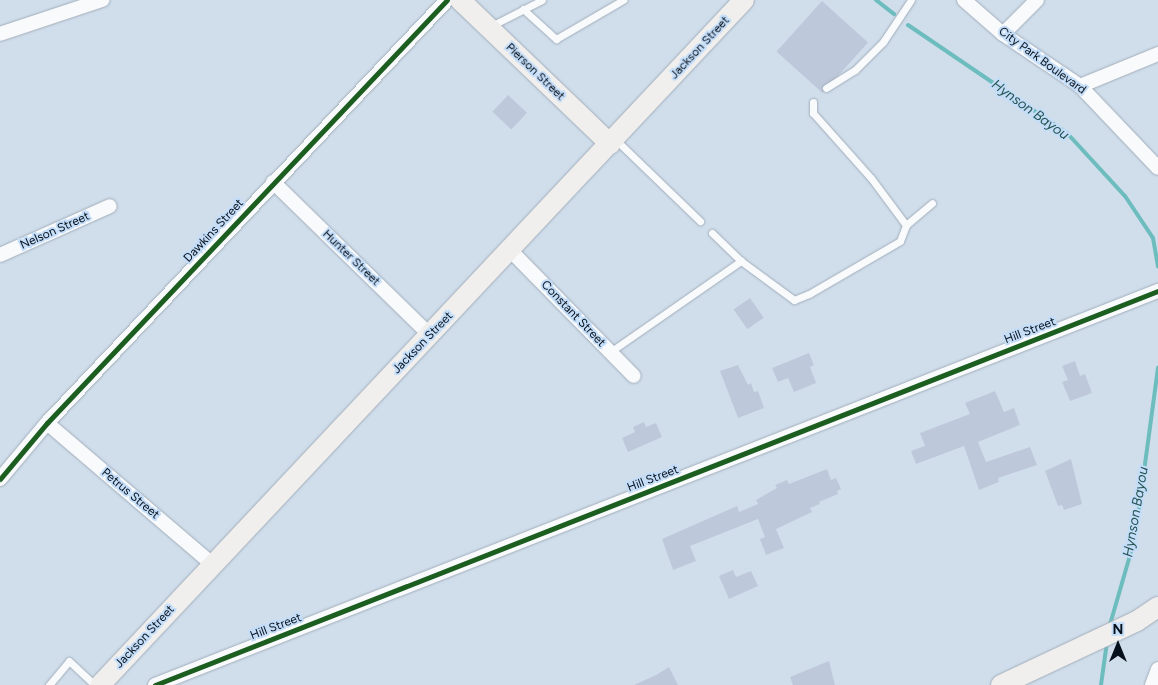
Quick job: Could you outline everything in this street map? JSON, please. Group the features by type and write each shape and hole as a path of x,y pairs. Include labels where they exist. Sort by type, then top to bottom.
{"main road":[{"name":"Pierson Street","path":"460,0 612,142"},
{"name":"Jackson Street","path":"100,685 511,251 744,0"},
{"path":"1001,685 1137,621 1158,607"}],"street":[{"path":"0,34 76,4 102,0"},
{"name":"Dawkins Street","path":"0,480 47,423 447,0"},
{"name":"City Park Boulevard","path":"964,0 1003,34 1080,86 1158,168"},
{"path":"1003,34 1037,0"},
{"path":"1080,86 1158,54"},
{"name":"Hunter Street","path":"273,182 430,335"},
{"name":"Nelson Street","path":"0,255 110,206"},
{"name":"Constant Street","path":"511,251 634,376"},
{"name":"Hill Street","path":"155,685 1158,291"},
{"name":"Petrus Street","path":"47,423 213,565"},
{"path":"1152,685 1158,669"}],"lane":[{"path":"488,27 542,0"},
{"path":"523,9 556,39 623,0"},
{"path":"826,88 855,70 883,42 911,0"},
{"path":"813,102 813,113 871,178 906,225"},
{"path":"612,142 700,221"},
{"path":"712,232 741,261 794,300 900,241 906,225 932,203"},
{"path":"610,352 741,261"},
{"path":"48,685 69,661 95,685"}],"building":[{"path":"822,1 868,42 823,93 776,52"},
{"path":"508,95 527,113 511,130 492,112"},
{"path":"750,298 764,318 747,329 734,309"},
{"path":"809,353 814,365 810,367 816,383 794,392 788,378 778,382 772,368"},
{"path":"1075,361 1080,376 1085,374 1092,393 1070,401 1062,382 1068,380 1062,366"},
{"path":"738,365 748,385 751,383 754,392 758,391 764,408 738,418 720,371"},
{"path":"995,391 1004,412 1014,408 1020,425 978,442 986,462 1030,447 1037,465 998,478 999,482 979,490 964,446 916,464 911,451 925,446 920,433 970,414 965,403"},
{"path":"644,422 646,427 656,423 662,437 628,452 622,438 635,432 633,427"},
{"path":"1071,459 1082,504 1064,510 1062,505 1058,506 1045,471"},
{"path":"827,469 831,480 836,478 841,489 837,491 838,494 810,508 812,512 776,529 784,548 766,555 760,539 765,537 758,519 690,546 696,561 673,570 662,539 737,506 739,512 758,504 756,500 777,488 775,485 787,480 789,484"},
{"path":"733,570 736,577 751,571 758,586 729,599 719,576"},
{"path":"829,661 835,685 793,685 790,677"},
{"path":"669,667 678,685 634,685 656,675"}],"waterway":[{"name":"Hynson Bayou","path":"876,0 894,14"},
{"name":"Hynson Bayou","path":"908,25 1067,133 1125,196 1153,238 1158,267"},
{"name":"Hynson Bayou","path":"1109,628 1135,538 1158,368"},
{"name":"Hynson Bayou","path":"1101,685 1107,642"}],"cycle path":[{"path":"0,479 47,423 447,0"},
{"path":"155,685 1158,291"}]}
